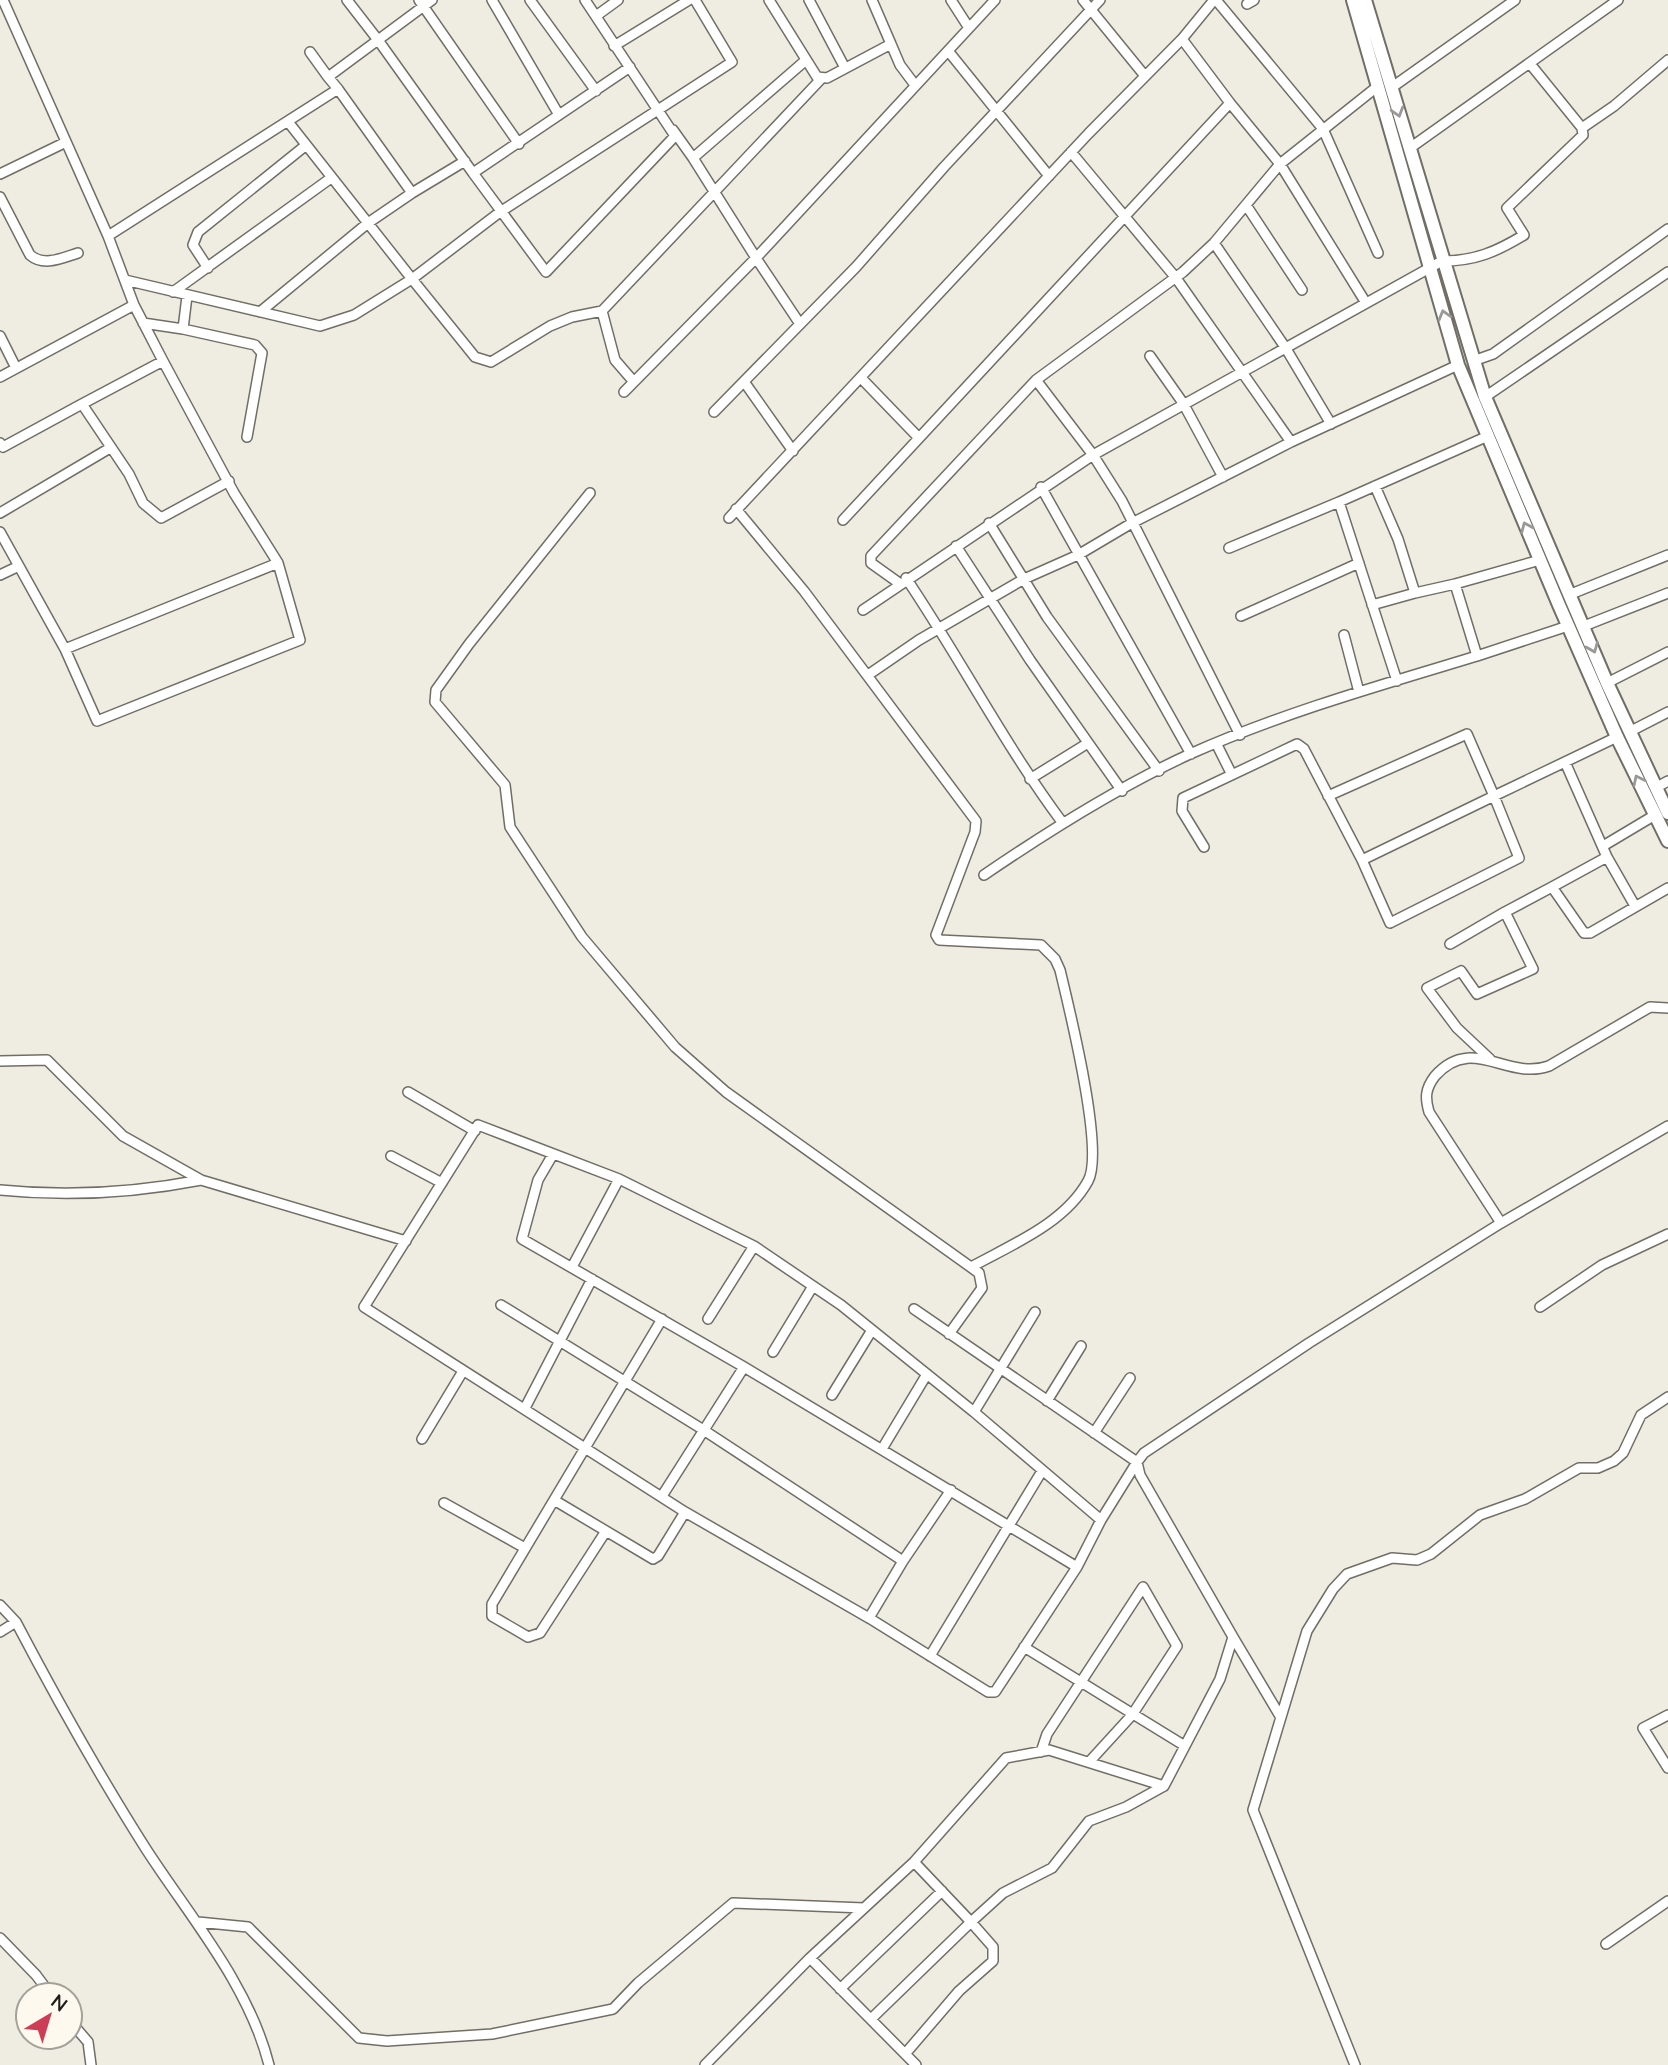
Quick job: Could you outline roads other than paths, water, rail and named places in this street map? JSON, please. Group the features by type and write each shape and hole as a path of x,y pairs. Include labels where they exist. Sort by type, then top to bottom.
{"main road":[{"path":"1353,0 1410,148 1458,365 1617,737 1662,814"},
{"path":"1366,0 1385,87 1437,265 1485,397 1607,683 1631,731 1663,784 1662,814 1668,841"}],"street":[{"path":"0,532 65,649 97,721 300,640 278,563 229,481 134,304 108,236 64,143 3,0"},
{"path":"346,0 546,272 675,136 584,0"},
{"path":"492,0 559,116"},
{"path":"530,0 596,91"},
{"path":"596,16 618,0"},
{"path":"614,46 689,0"},
{"path":"125,280 320,326 354,315 412,279 500,212 732,62 695,0"},
{"path":"769,0 821,79"},
{"path":"809,0 845,68"},
{"path":"872,0 900,65 915,86"},
{"path":"951,0 969,28"},
{"path":"624,392 757,258 995,0"},
{"path":"1083,0 1145,76"},
{"path":"714,412 856,267 1100,0"},
{"path":"729,518 862,379 1071,152 1182,39 1215,0 1323,130 1378,253"},
{"path":"1410,148 1531,65 1618,0"},
{"path":"1062,822 1030,779 940,630 902,581 871,563 871,556 1036,380 1176,278 1214,243 1280,164 1323,130 1511,1"},
{"path":"328,77 425,2 520,144"},
{"path":"1182,39 1280,164 1366,303"},
{"path":"289,123 447,324 483,361 497,360 550,326 572,317 602,312 821,79 891,44"},
{"path":"310,52 412,193"},
{"path":"949,52 1049,176"},
{"path":"693,158 806,60"},
{"path":"863,610 1041,488 1183,403 1437,265 1468,261 1494,253 1524,235 1507,208 1580,139 1582,128 1614,106 1668,60"},
{"path":"1531,65 1582,128"},
{"path":"473,173 520,144 630,67"},
{"path":"108,236 289,123 338,89"},
{"path":"843,520 1230,103"},
{"path":"659,111 693,158 800,324"},
{"path":"0,174 64,143"},
{"path":"208,268 193,246 198,232 305,146"},
{"path":"1071,152 1176,278 1291,442"},
{"path":"260,312 368,223 465,161"},
{"path":"173,292 331,178"},
{"path":"0,197 30,255 37,261 49,261 78,253"},
{"path":"1245,205 1302,290"},
{"path":"1473,360 1493,354 1668,229"},
{"path":"1214,243 1285,347 1331,424"},
{"path":"1485,397 1668,272"},
{"path":"183,329 187,296"},
{"path":"0,377 134,304"},
{"path":"602,312 615,360 634,382"},
{"path":"144,323 183,329 260,348 261,359 247,437"},
{"path":"0,336 16,368"},
{"path":"1150,356 1183,403 1223,477"},
{"path":"1,446 163,361"},
{"path":"868,675 897,653 1024,579 1077,555 1132,523 1291,442 1458,365"},
{"path":"862,379 918,437"},
{"path":"1036,380 1093,455 1132,523 1240,735"},
{"path":"745,383 793,451"},
{"path":"82,404 130,474 143,503 161,518 229,481"},
{"path":"1229,548 1488,436"},
{"path":"0,513 110,448"},
{"path":"1375,486 1398,539 1415,593"},
{"path":"1041,488 1191,754"},
{"path":"590,493 454,664 436,690 435,702 505,785 510,827 583,937 675,1047 726,1092 973,1266 982,1280 982,1288 949,1334"},
{"path":"1339,502 1397,681"},
{"path":"736,509 868,675 976,821 975,832 936,935 939,940 1041,945 1060,970 1086,1089 1092,1170 1089,1180 1053,1220 973,1266"},
{"path":"989,523 1047,617 1159,771"},
{"path":"956,546 1122,791"},
{"path":"1571,594 1668,555"},
{"path":"1372,605 1540,559"},
{"path":"65,649 278,563"},
{"path":"1241,616 1359,564"},
{"path":"0,575 19,566"},
{"path":"1455,583 1477,656"},
{"path":"1584,626 1668,593"},
{"path":"984,875 1062,822 1191,754 1359,692 1568,626"},
{"path":"1344,635 1359,692"},
{"path":"1607,683 1667,654"},
{"path":"1631,731 1668,712"},
{"path":"1204,848 1182,811 1181,803 1193,791 1297,744 1304,749 1328,796 1362,860 1390,923 1520,858 1467,734 1328,796"},
{"path":"1362,860 1617,737"},
{"path":"1030,779 1088,743"},
{"path":"1216,745 1231,773"},
{"path":"1565,762 1607,857 1635,906"},
{"path":"1603,846 1662,814"},
{"path":"1450,944 1607,857"},
{"path":"1552,887 1584,933 1590,933 1668,888"},
{"path":"1490,1059 1457,1028 1427,988 1461,971 1477,994 1533,969 1505,912"},
{"path":"1501,1223 1433,1119 1425,1098 1427,1089 1447,1064 1463,1058 1490,1059 1521,1071 1535,1071 1549,1066 1650,1007 1668,1008"},
{"path":"0,1061 47,1060 123,1136 201,1180 406,1241"},
{"path":"408,1092 475,1131"},
{"path":"1101,1520 872,1330 754,1245 619,1179 552,1156 478,1125 364,1307 685,1512 869,1618 988,1692 995,1692 1077,1567 1101,1520 1144,1453 1308,1343 1501,1223 1668,1126"},
{"path":"391,1156 442,1183"},
{"path":"552,1156 538,1180 522,1239 744,1367 1077,1567"},
{"path":"572,1267 619,1179"},
{"path":"0,1190 48,1195 138,1192 201,1180"},
{"path":"1540,1307 1602,1265 1668,1234"},
{"path":"708,1319 754,1245"},
{"path":"525,1408 592,1279"},
{"path":"773,1352 813,1286"},
{"path":"501,1305 702,1429 903,1560"},
{"path":"914,1309 1137,1462 1140,1475 1280,1716"},
{"path":"974,1412 1035,1312"},
{"path":"606,1531 540,1633 528,1637 492,1616 490,1611 524,1548 586,1451 662,1319"},
{"path":"832,1395 872,1330"},
{"path":"1047,1401 1081,1346"},
{"path":"662,1496 702,1429 744,1367"},
{"path":"422,1439 463,1371"},
{"path":"882,1449 927,1374"},
{"path":"1094,1433 1130,1378"},
{"path":"1355,2065 1253,1810 1307,1631 1333,1589 1347,1574 1392,1558 1417,1560 1431,1555 1480,1515 1525,1499 1579,1468 1598,1468 1614,1461 1623,1453 1641,1415 1668,1397"},
{"path":"930,1657 1042,1471"},
{"path":"869,1618 903,1560 951,1490"},
{"path":"554,1500 653,1559 658,1556 685,1512"},
{"path":"444,1503 524,1548"},
{"path":"1041,1752 1048,1734 1143,1587 1177,1646 1132,1715 1090,1761"},
{"path":"0,1605 16,1622 103,1780 198,1922 255,2024 269,2065"},
{"path":"0,1632 16,1622"},
{"path":"871,2019 1003,1893 1052,1868 1089,1821 1126,1807 1164,1786 1220,1679 1233,1637"},
{"path":"1024,1647 1185,1746"},
{"path":"1668,1715 1643,1728 1668,1768"},
{"path":"705,2065 810,1958 914,1862 1006,1758 1049,1750 1164,1786"},
{"path":"905,2054 960,1991 993,1961 993,1947 914,1862"},
{"path":"840,1989 942,1891"},
{"path":"1606,1944 1668,1901"},
{"path":"198,1922 248,1927 359,2038 387,2041 492,2034 613,2009 638,1983 733,1903 864,1908"},
{"path":"0,1938 40,1981"},
{"path":"810,1958 916,2065"},
{"path":"84,2037 88,2042 92,2065"}]}
